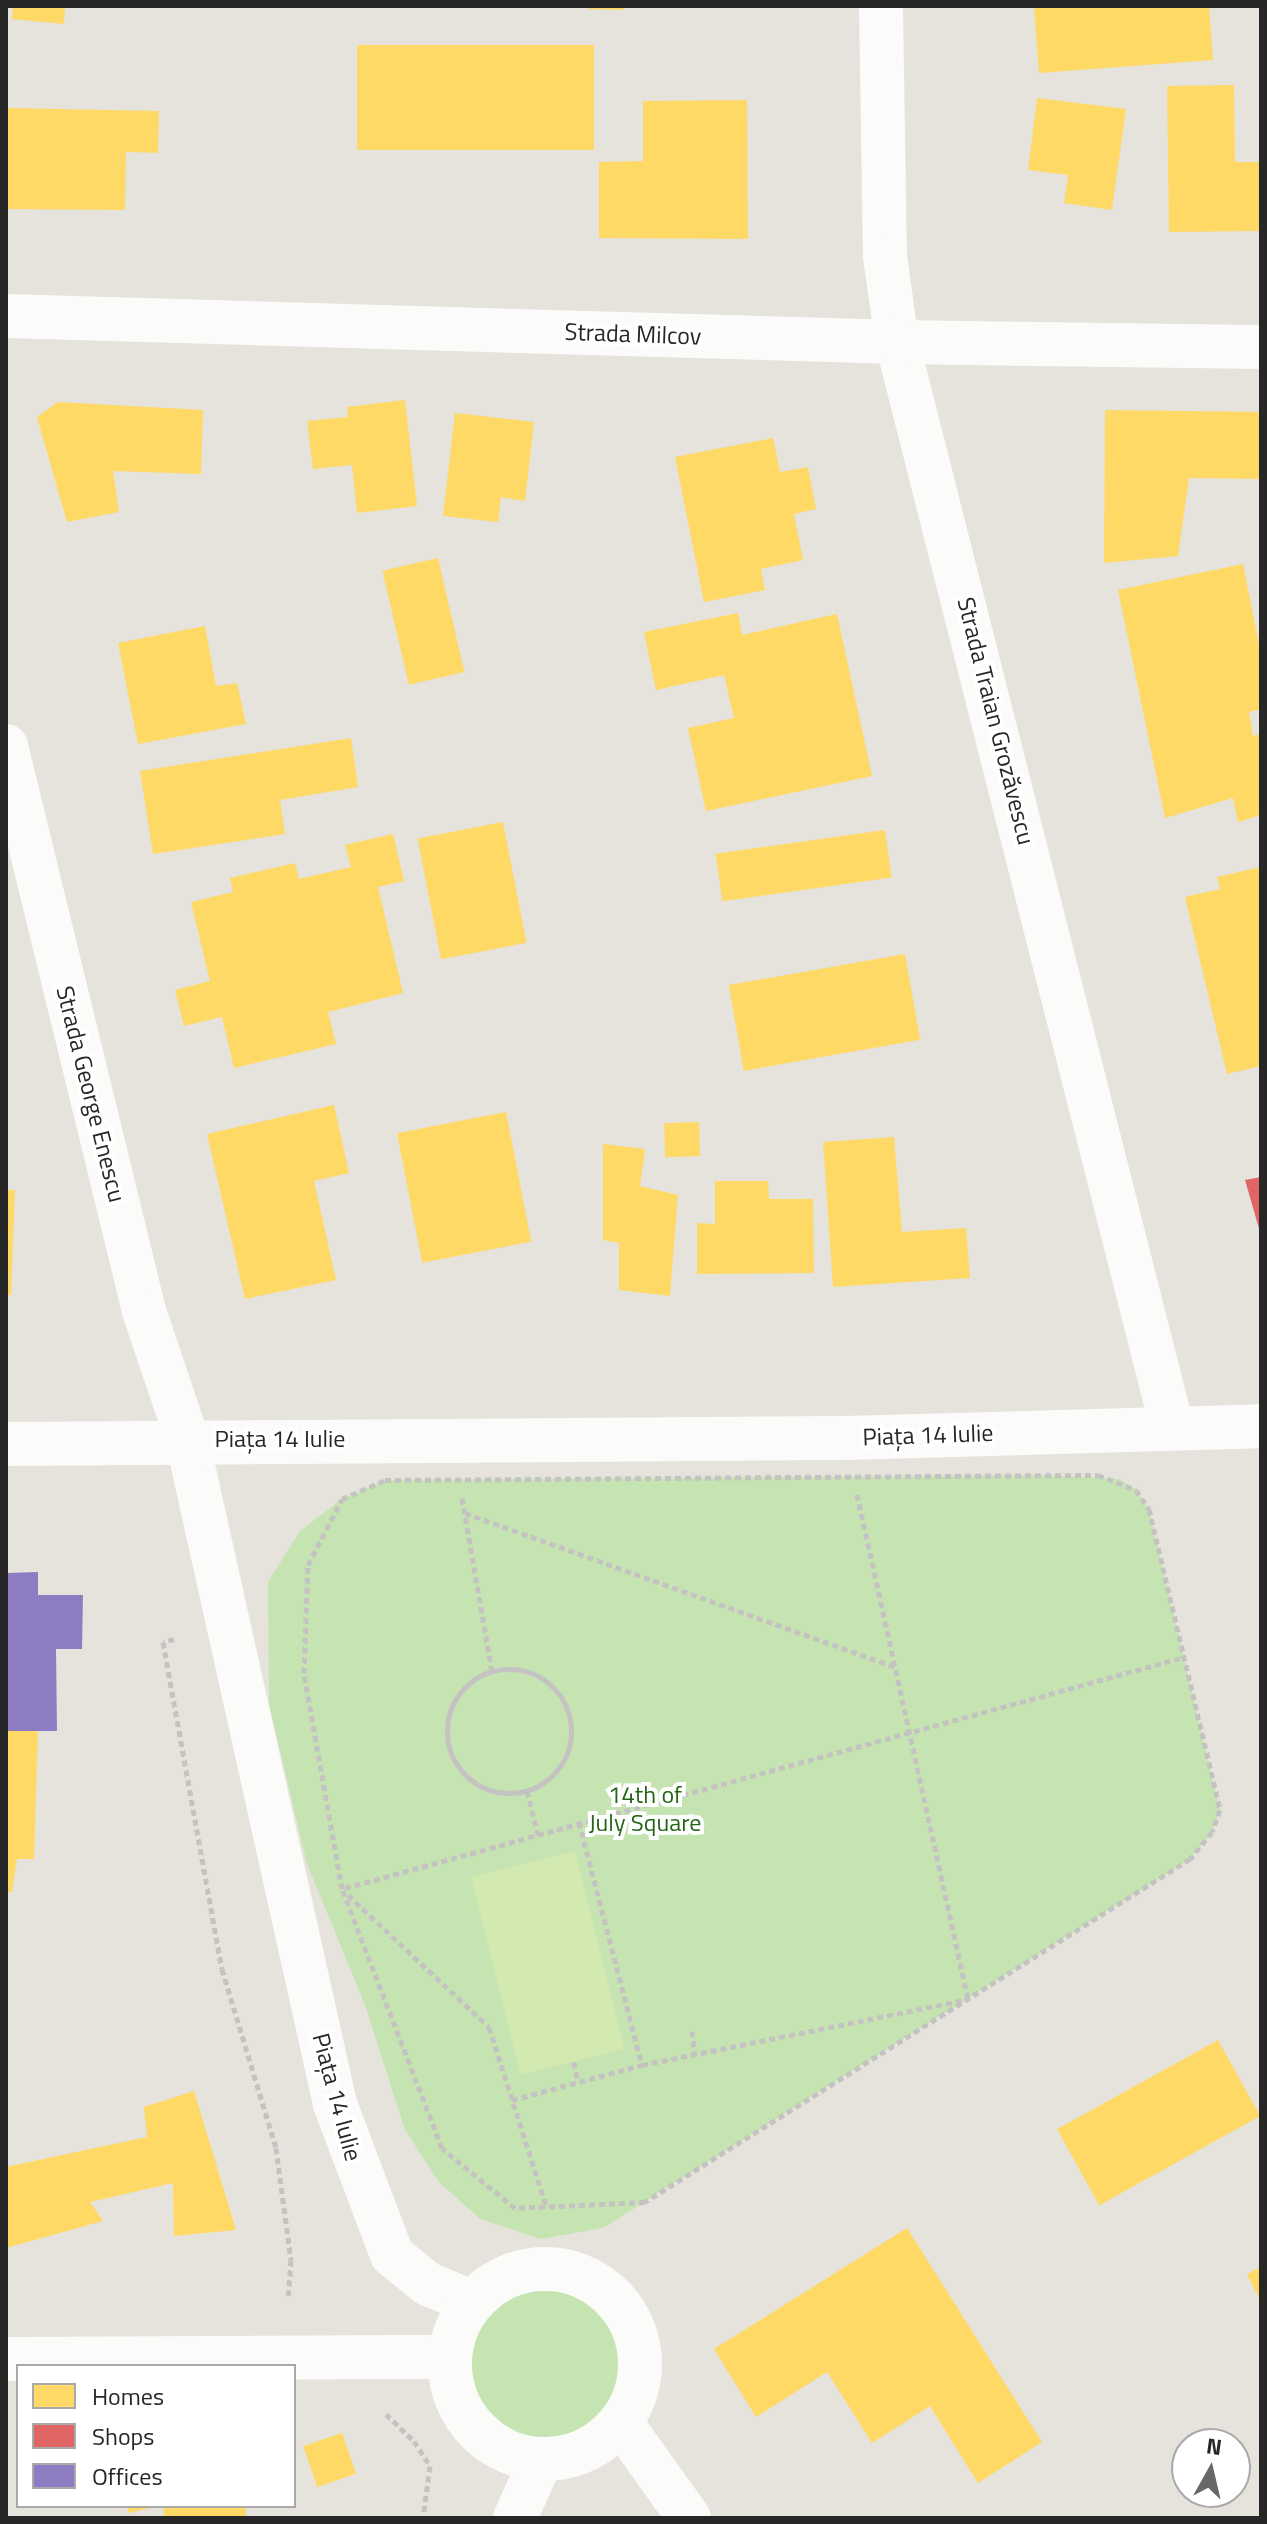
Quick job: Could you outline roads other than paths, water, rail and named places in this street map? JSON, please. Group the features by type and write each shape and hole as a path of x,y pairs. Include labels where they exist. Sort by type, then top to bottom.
{"street":[{"name":"Strada Traian Grozăvescu","path":"881,6 885,256 897,342 1172,1427"},
{"name":"Strada Milcov","path":"6,316 897,342 1261,347"},
{"name":"Strada George Enescu","path":"6,746 144,1311 187,1439"},
{"name":"Piața 14 Iulie","path":"471,2302 428,2284 392,2255 359,2176 335,2104 187,1439 848,1457 1172,1427 1261,1426"},
{"path":"6,1444 187,1439"},
{"path":"551,2268 580,2274 605,2290 625,2312 639,2353 635,2397 621,2423 598,2443 571,2457 541,2460 511,2454 484,2439 464,2416 452,2388 448,2357 456,2328 471,2302 494,2283 521,2272 551,2268"},
{"path":"6,2359 299,2355 448,2357"},
{"path":"621,2423 689,2518"},
{"path":"515,2518 541,2460"}],"park label":[{"name":"14th of July Square","path":"645,1809"}]}
